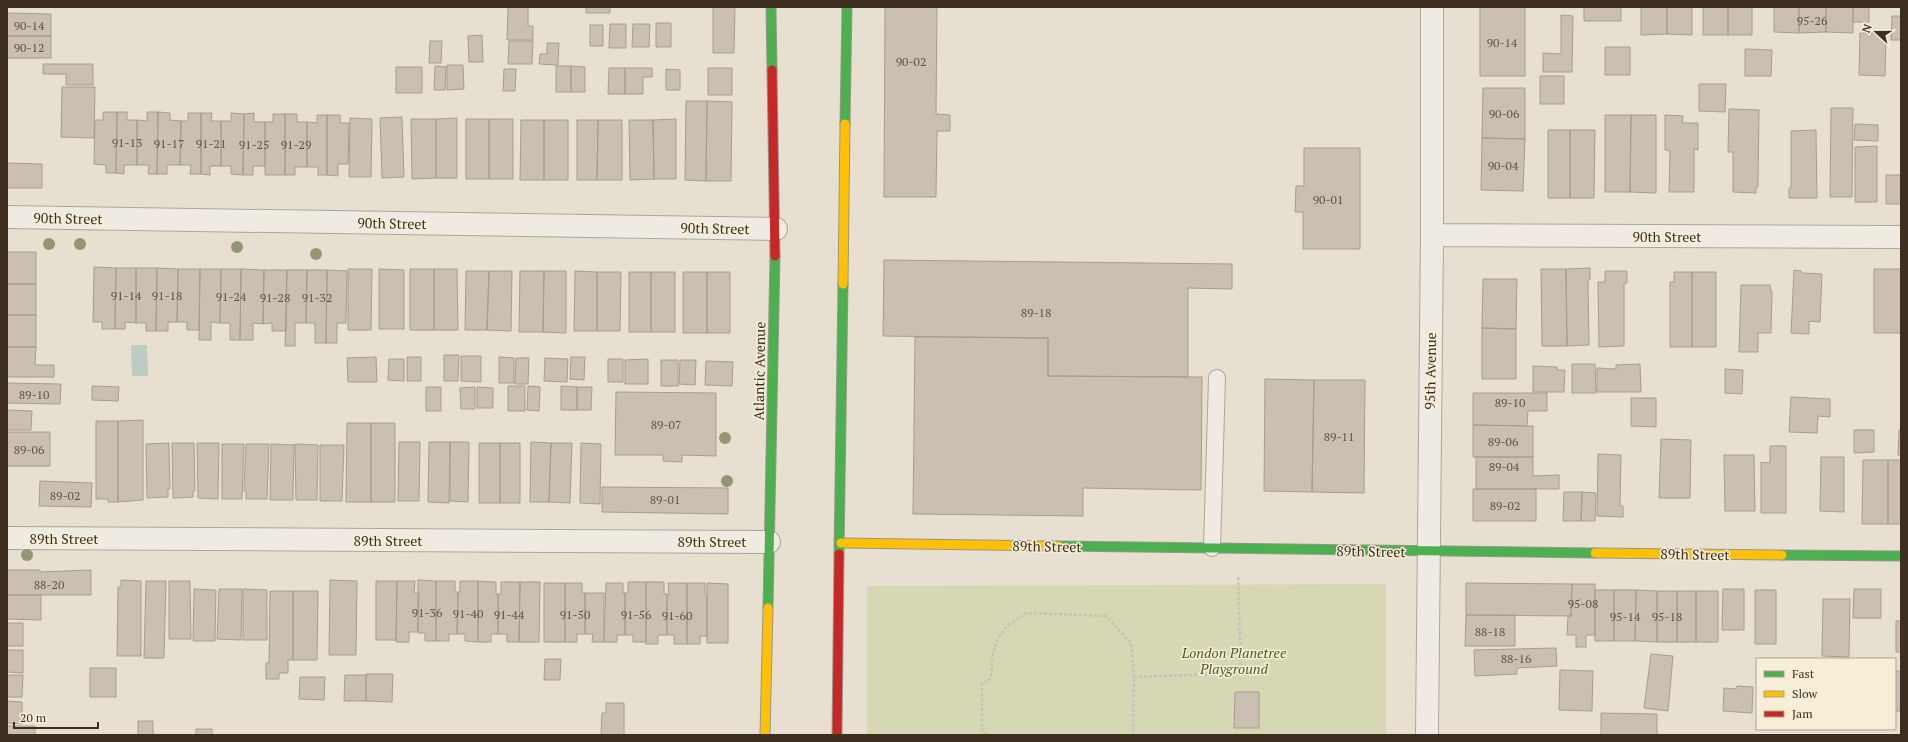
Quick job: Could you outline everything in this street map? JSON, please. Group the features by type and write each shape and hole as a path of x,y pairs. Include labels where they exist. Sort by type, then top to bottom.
{"main road":[{"name":"Atlantic Avenue","path":"765,735 776,229 771,7"},
{"path":"837,735 841,543 847,7"},
{"name":"89th Street","path":"841,543 1428,552 1901,556"}],"street":[{"name":"95th Avenue","path":"1427,735 1432,235 1432,7"},
{"name":"90th Street","path":"7,217 776,229"},
{"name":"90th Street","path":"1432,235 1901,237"},
{"name":"89th Street","path":"7,538 769,542"}],"lane":[{"path":"1212,548 1217,378"}],"path":[{"path":"1134,677 1241,673 1238,576"},
{"path":"986,735 982,729 982,684 991,678 993,652 999,637 1006,627 1026,613 1106,616 1131,643 1134,677 1133,735"}],"green space":[{"name":"London Planetree Playground","path":"1386,584 1386,735 867,735 867,586"}],"shaded area":[{"path":"131,345 147,345 148,376 132,376"}],"building":[{"path":"508,7 528,7 528,26 533,26 533,40 507,40"},
{"path":"586,7 610,7 610,13 586,13"},
{"path":"713,7 735,7 734,53 713,53"},
{"path":"885,7 937,7 936,114 950,115 950,131 937,131 936,197 884,197"},
{"path":"1480,7 1525,7 1525,76 1480,76"},
{"path":"1584,7 1621,7 1621,21 1584,21"},
{"path":"1641,7 1667,7 1667,34 1641,35"},
{"path":"1667,7 1692,7 1692,35 1667,34"},
{"path":"1703,7 1728,7 1728,35 1703,35"},
{"path":"1728,7 1752,7 1752,35 1728,35"},
{"path":"1774,7 1799,7 1799,33 1774,32"},
{"path":"1799,7 1826,7 1826,32 1799,33"},
{"path":"1826,7 1853,7 1853,33 1826,32"},
{"path":"1853,7 1869,7 1869,22 1853,22"},
{"path":"7,13 51,14 51,36 7,36"},
{"path":"1561,15 1573,16 1572,72 1543,72 1543,53 1561,54"},
{"path":"1892,16 1901,16 1901,40 1891,40"},
{"path":"656,23 671,23 671,47 656,47"},
{"path":"610,24 626,24 626,48 609,48"},
{"path":"633,24 650,24 649,47 632,47"},
{"path":"590,25 603,25 603,46 590,46"},
{"path":"1860,33 1886,33 1885,76 1859,75"},
{"path":"482,35 483,62 469,62 468,36"},
{"path":"7,36 51,36 51,58 7,58"},
{"path":"430,41 442,41 441,63 429,63"},
{"path":"509,41 533,41 532,64 508,64"},
{"path":"547,43 559,43 558,65 539,64 540,54 547,54"},
{"path":"1605,47 1630,47 1630,75 1605,75"},
{"path":"1745,49 1772,50 1771,76 1745,76"},
{"path":"43,64 93,64 93,85 66,85 66,74 43,74"},
{"path":"447,65 463,65 464,89 447,90"},
{"path":"435,66 446,67 445,90 434,90"},
{"path":"556,66 571,66 571,92 556,92"},
{"path":"571,66 585,67 585,92 571,92"},
{"path":"396,67 422,67 422,93 396,93"},
{"path":"609,68 625,68 625,94 608,94"},
{"path":"625,68 652,68 652,77 643,77 643,94 625,94"},
{"path":"708,68 732,68 732,95 708,95"},
{"path":"504,69 516,69 515,91 503,91"},
{"path":"666,69 680,70 680,90 666,90"},
{"path":"1540,76 1564,76 1564,104 1540,104"},
{"path":"1699,84 1726,84 1725,112 1699,111"},
{"path":"62,87 95,87 94,138 61,137"},
{"path":"1483,88 1525,88 1525,139 1482,138"},
{"path":"686,101 707,101 706,181 685,180"},
{"path":"707,101 732,102 731,181 706,181"},
{"path":"1831,108 1853,108 1852,197 1830,197"},
{"path":"1729,109 1759,110 1758,187 1756,187 1756,193 1733,192 1733,152 1728,152"},
{"path":"103,112 117,112 116,173 106,173 106,165 94,164 95,120 103,120"},
{"path":"117,112 127,112 127,120 137,120 137,165 124,165 124,174 116,173"},
{"path":"147,112 158,112 157,174 148,174 149,165 137,165 137,120 147,121"},
{"path":"158,112 170,113 170,120 181,121 180,165 167,165 167,174 157,174"},
{"path":"188,113 201,113 201,174 190,174 191,165 180,165 181,121 188,121"},
{"path":"201,113 212,113 211,121 221,121 221,166 210,166 210,175 201,174"},
{"path":"231,113 244,114 243,175 231,174 231,166 221,166 221,121 231,121"},
{"path":"254,113 254,122 265,122 265,166 253,166 253,175 243,175 244,114"},
{"path":"273,114 285,114 285,175 265,175 265,122 273,122"},
{"path":"285,114 297,114 297,122 307,122 307,167 295,167 295,175 285,175"},
{"path":"317,115 327,115 327,175 318,175 318,167 307,167 307,122 317,123"},
{"path":"327,115 340,115 340,123 349,123 348,164 338,164 338,176 327,175"},
{"path":"1605,115 1631,115 1630,192 1605,192"},
{"path":"1631,115 1656,115 1656,193 1630,192"},
{"path":"1665,115 1683,116 1682,123 1698,123 1698,150 1694,149 1694,192 1669,192 1670,151 1665,150"},
{"path":"402,117 404,177 382,178 380,118"},
{"path":"350,118 372,119 371,177 349,177"},
{"path":"457,118 457,178 436,178 436,119"},
{"path":"411,119 436,119 436,178 412,179"},
{"path":"466,119 489,119 489,179 466,179"},
{"path":"489,119 513,119 513,179 489,179"},
{"path":"676,119 676,179 654,179 653,120"},
{"path":"521,120 544,120 544,180 520,180"},
{"path":"544,120 568,120 568,180 544,180"},
{"path":"577,120 598,120 597,180 577,180"},
{"path":"598,120 622,120 622,180 597,180"},
{"path":"629,120 653,120 654,179 630,180"},
{"path":"1855,124 1878,125 1878,141 1854,140"},
{"path":"1548,130 1570,130 1570,198 1548,198"},
{"path":"1570,130 1595,130 1594,198 1570,198"},
{"path":"1816,130 1817,198 1789,198 1789,188 1791,188 1791,131"},
{"path":"1482,138 1525,139 1523,191 1481,190"},
{"path":"1877,146 1877,202 1855,202 1855,147"},
{"path":"1304,148 1360,148 1360,249 1303,249 1303,212 1295,212 1296,186 1304,186"},
{"path":"7,163 42,164 42,188 7,188"},
{"path":"1886,175 1901,175 1901,204 1886,204"},
{"path":"7,252 36,252 36,284 7,284"},
{"path":"884,260 1232,264 1232,289 1188,288 1188,377 1048,376 1048,338 883,336"},
{"path":"94,267 116,268 115,329 102,329 102,322 93,322"},
{"path":"116,268 136,268 136,323 125,322 125,329 115,329"},
{"path":"136,268 157,268 156,331 146,331 146,323 136,323"},
{"path":"157,268 178,269 177,322 168,322 168,331 156,331"},
{"path":"1590,268 1590,280 1588,280 1589,345 1567,346 1566,269"},
{"path":"178,269 200,269 199,330 187,330 187,322 177,322"},
{"path":"200,269 221,269 220,323 211,322 211,340 199,340"},
{"path":"221,269 241,269 240,340 230,340 230,323 220,323"},
{"path":"241,269 264,270 263,324 253,323 253,340 240,340"},
{"path":"348,269 372,269 371,330 348,330"},
{"path":"379,269 404,270 404,329 379,329"},
{"path":"410,269 434,269 434,330 410,330"},
{"path":"434,269 457,269 458,330 434,330"},
{"path":"1541,269 1566,269 1567,346 1542,346"},
{"path":"1874,269 1901,269 1901,333 1874,333"},
{"path":"264,270 287,270 286,331 272,331 272,323 263,324"},
{"path":"287,270 307,270 306,323 295,323 295,346 285,346"},
{"path":"307,270 327,270 326,343 315,343 315,323 306,323"},
{"path":"327,270 347,271 346,323 337,323 337,343 326,343"},
{"path":"1794,270 1801,271 1802,273 1822,274 1820,322 1809,321 1809,334 1791,333"},
{"path":"466,271 489,271 487,330 465,330"},
{"path":"489,271 512,271 511,331 487,330"},
{"path":"520,271 544,271 543,332 519,332"},
{"path":"544,271 566,271 566,333 543,332"},
{"path":"575,271 597,272 597,331 574,331"},
{"path":"1605,271 1627,271 1627,283 1624,284 1624,346 1599,347 1598,282 1605,282"},
{"path":"597,272 621,272 620,331 597,331"},
{"path":"629,272 651,272 651,332 629,332"},
{"path":"651,272 675,272 675,332 651,332"},
{"path":"683,272 707,272 707,333 683,333"},
{"path":"707,272 730,272 730,333 707,333"},
{"path":"1674,272 1692,272 1692,347 1670,347 1670,282 1674,282"},
{"path":"1692,272 1716,272 1716,347 1692,347"},
{"path":"1483,279 1517,279 1516,329 1482,328"},
{"path":"7,284 36,284 36,315 7,315"},
{"path":"1741,285 1770,285 1771,292 1772,291 1771,333 1758,333 1758,352 1739,352"},
{"path":"7,315 36,315 36,347 7,347"},
{"path":"1482,328 1516,329 1516,379 1482,379"},
{"path":"915,337 1048,338 1048,376 1202,377 1201,490 1083,488 1083,516 913,514"},
{"path":"7,347 36,347 35,365 54,365 54,377 7,377"},
{"path":"444,355 459,355 458,381 444,381"},
{"path":"461,356 481,356 481,382 461,381"},
{"path":"376,357 377,382 348,382 347,358"},
{"path":"407,357 421,357 421,381 407,381"},
{"path":"499,357 514,358 514,383 499,383"},
{"path":"571,357 585,357 584,380 570,379"},
{"path":"516,358 529,358 528,384 515,384"},
{"path":"545,358 568,359 567,382 544,381"},
{"path":"389,359 404,359 404,381 388,380"},
{"path":"608,359 623,359 623,382 608,382"},
{"path":"648,359 648,384 625,384 625,360"},
{"path":"661,360 678,360 678,386 661,386"},
{"path":"680,360 696,360 695,385 679,384"},
{"path":"706,361 733,362 732,386 705,385"},
{"path":"1572,364 1595,364 1596,393 1572,393"},
{"path":"1640,364 1641,392 1597,392 1597,368 1616,369 1616,365"},
{"path":"1533,366 1557,367 1557,370 1565,370 1564,392 1533,392"},
{"path":"1725,369 1743,370 1742,394 1725,393"},
{"path":"1265,379 1314,380 1312,492 1264,491"},
{"path":"1314,380 1365,380 1364,493 1312,492"},
{"path":"7,383 61,384 60,404 7,403"},
{"path":"92,386 119,387 118,401 92,400"},
{"path":"508,386 525,386 525,411 508,411"},
{"path":"528,386 540,387 539,411 527,410"},
{"path":"561,386 577,387 577,410 561,410"},
{"path":"426,387 441,387 441,411 426,411"},
{"path":"475,387 475,409 461,409 460,388"},
{"path":"477,387 493,388 493,408 477,408"},
{"path":"577,387 592,387 591,410 577,410"},
{"path":"616,392 716,393 716,456 682,455 682,462 663,461 663,455 615,455"},
{"path":"1473,393 1547,393 1547,411 1528,411 1527,426 1473,425"},
{"path":"1791,397 1830,399 1830,417 1818,416 1817,433 1789,432"},
{"path":"1631,398 1656,398 1656,427 1631,426"},
{"path":"7,410 32,411 31,430 7,430"},
{"path":"143,420 143,500 118,502 118,421"},
{"path":"96,421 118,421 118,502 108,502 108,499 96,499"},
{"path":"347,423 371,423 371,502 346,502"},
{"path":"371,423 395,423 395,502 371,502"},
{"path":"1473,425 1533,426 1533,457 1473,457"},
{"path":"1854,430 1874,430 1874,452 1854,453"},
{"path":"1899,430 1901,430 1901,455 1898,455"},
{"path":"7,432 50,432 50,466 7,466"},
{"path":"1661,439 1691,440 1690,498 1659,498"},
{"path":"399,442 420,442 419,501 398,501"},
{"path":"429,442 450,442 449,503 428,502"},
{"path":"450,442 469,442 468,502 450,501"},
{"path":"531,442 551,443 549,502 530,502"},
{"path":"169,443 170,489 168,489 168,497 147,498 146,444"},
{"path":"172,443 194,443 195,491 193,491 193,497 173,498"},
{"path":"197,443 219,443 218,499 198,498"},
{"path":"479,443 500,443 500,503 479,503"},
{"path":"500,443 520,443 520,503 500,503"},
{"path":"551,443 572,443 570,503 549,502"},
{"path":"581,443 601,444 600,504 580,503"},
{"path":"222,444 244,444 242,499 222,499"},
{"path":"246,444 269,444 267,499 246,499 246,491 244,491"},
{"path":"271,444 294,445 293,500 270,500"},
{"path":"295,444 318,445 317,500 296,500"},
{"path":"320,445 344,445 342,501 320,501"},
{"path":"1770,446 1786,446 1786,513 1761,513 1761,462 1770,463"},
{"path":"1598,454 1621,455 1620,506 1623,506 1623,517 1597,516"},
{"path":"1724,455 1754,455 1755,511 1725,511"},
{"path":"1476,457 1533,457 1533,476 1559,475 1559,489 1476,489"},
{"path":"1821,457 1844,457 1844,512 1820,511"},
{"path":"1863,460 1888,460 1888,524 1862,524"},
{"path":"1888,460 1901,460 1901,524 1888,524"},
{"path":"40,481 92,483 91,507 39,506"},
{"path":"602,487 728,488 728,514 602,512"},
{"path":"1473,489 1536,489 1536,521 1473,521"},
{"path":"1564,492 1582,492 1581,521 1563,521"},
{"path":"1582,492 1596,493 1595,521 1581,521"},
{"path":"7,570 40,570 40,572 91,570 91,595 7,595"},
{"path":"121,580 141,581 141,656 117,656 118,587 121,587"},
{"path":"330,580 357,581 356,655 329,655"},
{"path":"418,580 436,581 436,641 425,641 425,633 418,633"},
{"path":"146,581 166,581 164,658 144,658"},
{"path":"169,581 190,581 191,639 169,639"},
{"path":"376,581 397,581 396,640 376,640"},
{"path":"397,581 415,581 414,593 419,593 418,632 409,632 409,642 396,642"},
{"path":"436,581 455,581 455,592 458,592 457,634 449,634 449,641 436,641"},
{"path":"460,581 478,581 478,642 465,641 465,634 457,634 458,592 460,592"},
{"path":"478,581 496,582 496,594 498,594 498,634 491,634 491,642 478,642"},
{"path":"501,582 520,582 519,642 507,642 507,634 498,634 498,594 501,594"},
{"path":"520,582 540,582 539,642 519,642"},
{"path":"628,582 646,582 646,642 633,642 633,635 625,635 625,593 628,593"},
{"path":"646,582 664,582 664,594 667,594 667,635 658,635 658,644 646,644"},
{"path":"544,583 565,583 565,642 544,642"},
{"path":"565,583 582,583 582,593 585,593 585,634 577,634 577,642 565,642"},
{"path":"606,583 623,583 623,593 625,593 625,635 617,635 617,642 604,642"},
{"path":"668,583 687,583 687,644 674,644 674,635 667,635 667,594 669,594"},
{"path":"687,583 705,583 705,595 707,595 707,636 700,636 700,644 687,644"},
{"path":"707,583 728,584 728,643 707,643"},
{"path":"1466,583 1572,584 1571,616 1466,615"},
{"path":"1572,584 1595,584 1595,635 1586,635 1586,647 1576,647 1576,635 1567,635 1568,616 1571,616"},
{"path":"194,589 216,590 215,641 193,641"},
{"path":"219,589 242,589 241,640 217,639"},
{"path":"243,589 267,590 267,640 243,640"},
{"path":"1723,589 1744,589 1744,630 1722,630"},
{"path":"1854,589 1881,589 1881,618 1853,618"},
{"path":"1595,590 1614,590 1614,641 1595,641"},
{"path":"1614,590 1636,590 1635,641 1614,641"},
{"path":"1636,590 1657,591 1657,642 1635,641"},
{"path":"1755,590 1776,590 1776,644 1755,644"},
{"path":"270,591 293,591 293,660 288,660 288,673 279,673 279,679 266,679 266,663 269,663"},
{"path":"293,591 318,591 317,660 293,660"},
{"path":"1657,591 1677,591 1677,642 1657,642"},
{"path":"1677,591 1696,591 1696,642 1677,642"},
{"path":"1696,591 1718,591 1718,642 1696,642"},
{"path":"585,593 604,593 604,642 592,642 593,634 585,634"},
{"path":"7,595 41,595 41,620 7,619"},
{"path":"1823,599 1850,599 1849,657 1822,656"},
{"path":"1466,615 1515,615 1515,646 1465,646"},
{"path":"1896,621 1901,621 1901,652 1896,652"},
{"path":"7,623 23,623 23,646 7,646"},
{"path":"1556,648 1557,666 1517,668 1517,674 1475,676 1474,650"},
{"path":"7,650 23,650 23,673 7,672"},
{"path":"1651,654 1673,656 1668,711 1644,708"},
{"path":"545,659 561,659 560,680 544,680"},
{"path":"90,668 116,668 116,697 90,697"},
{"path":"1560,670 1593,671 1592,711 1559,710"},
{"path":"1896,671 1901,671 1901,711 1896,711"},
{"path":"366,674 393,674 392,702 366,701"},
{"path":"7,675 23,675 22,697 7,697"},
{"path":"345,675 366,675 366,701 344,701"},
{"path":"300,677 325,677 324,700 299,699"},
{"path":"1737,686 1753,687 1752,713 1723,711 1724,688 1736,689"},
{"path":"1235,692 1259,692 1259,728 1234,728"},
{"path":"7,701 22,702 22,724 7,723"},
{"path":"606,703 624,703 624,735 601,735 602,713 606,713"},
{"path":"1601,713 1657,714 1657,735 1601,735"},
{"path":"138,721 153,721 153,735 138,735"},
{"path":"7,726 35,726 35,735 7,735"},
{"path":"196,729 212,729 212,735 196,735"}],"traffic: fast":[{"path":"771,7 772,70"},
{"path":"845,124 847,7"},
{"path":"768,608 775,256"},
{"path":"839,554 843,284"},
{"path":"1058,546 1595,553"},
{"path":"1782,555 1901,556"}],"traffic: slow":[{"path":"843,284 845,124"},
{"path":"841,543 1058,546"},
{"path":"1595,553 1782,555"},
{"path":"765,735 768,608"}],"traffic: jam":[{"path":"772,70 775,256"},
{"path":"837,735 839,554"}]}
